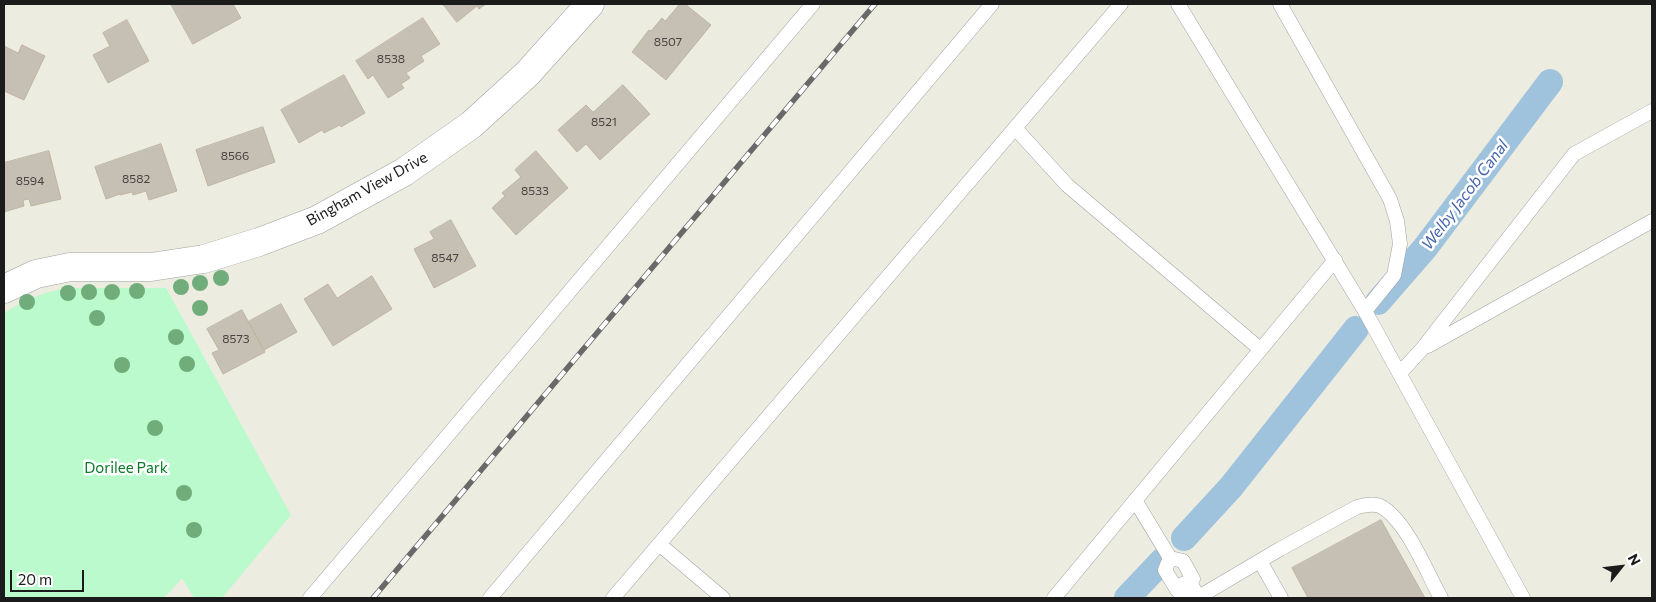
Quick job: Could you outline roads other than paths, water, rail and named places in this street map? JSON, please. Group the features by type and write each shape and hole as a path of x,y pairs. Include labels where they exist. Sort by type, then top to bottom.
{"street":[{"name":"Bingham View Drive","path":"4,289 36,274 70,267 151,267 204,259 259,242 317,220 404,172 471,125 527,74 590,4"}],"lane":[{"path":"310,598 813,4"},
{"path":"490,598 992,4"},
{"path":"613,598 1122,4"},
{"path":"1178,4 1365,311 1523,598"},
{"path":"1280,4 1390,199 1397,221 1400,244 1394,275 1365,311"},
{"path":"1400,373 1422,349 1574,154 1652,111"},
{"path":"1015,128 1067,185 1260,349"},
{"path":"1422,349 1652,221"},
{"path":"1054,598 1334,260"},
{"path":"1135,500 1170,558 1183,561 1193,579 1191,596"},
{"path":"1191,596 1366,504 1378,505 1387,510 1403,528 1441,598"},
{"path":"659,544 723,598"},
{"path":"1260,560 1281,598"}],"waterway":[{"name":"Welby Jacob Canal","path":"1378,302 1425,248 1550,82"},
{"name":"Welby Jacob Canal","path":"1184,538 1231,487 1356,329"},
{"name":"Welby Jacob Canal","path":"1127,598 1162,561"}],"railway":[{"path":"373,598 875,4"}],"park label":[{"name":"Dorilee Park","path":"126,468"}]}
